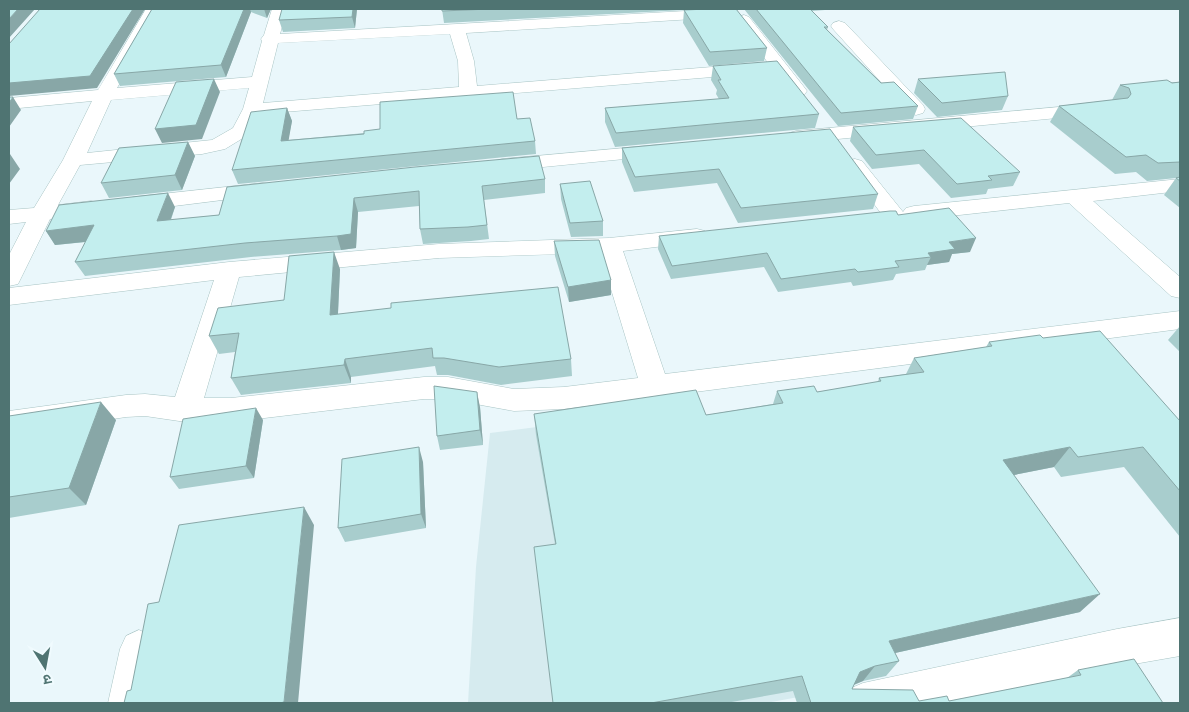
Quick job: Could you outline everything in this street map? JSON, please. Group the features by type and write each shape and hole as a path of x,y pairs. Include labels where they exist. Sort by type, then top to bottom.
{"street":[{"path":"9,278 42,213 73,160 104,96 153,9"},
{"path":"73,160 218,145 232,138 241,131 252,109 269,39 279,9"},
{"path":"269,39 457,29 554,16 736,11 819,119 884,216 1180,185"},
{"path":"839,26 931,125"},
{"path":"457,29 466,61 468,91"},
{"path":"252,109 780,67"},
{"path":"9,103 259,82"},
{"path":"781,139 819,119 931,125 1110,109"},
{"path":"487,167 674,149"},
{"path":"9,217 284,187"},
{"path":"1074,196 1180,290"},
{"path":"9,296 229,270 439,251 609,246 717,234"},
{"path":"609,246 655,386"},
{"path":"186,410 229,270"},
{"path":"9,423 126,406 146,405 186,410 231,410 424,388 448,388 514,400 564,398 1180,320"},
{"path":"863,703 1117,648 1180,637"},
{"path":"128,703 139,649"}],"shaded area":[{"path":"699,406 804,696 766,703 468,703 476,567 490,433"}],"building":[{"path":"9,9 18,9 9,19"},
{"path":"40,9 133,9 90,76 9,83 9,44"},
{"path":"152,9 244,9 221,65 114,74"},
{"path":"282,9 353,9 352,17 279,20"},
{"path":"442,9 490,9 442,11"},
{"path":"736,9 767,48 710,52 684,10"},
{"path":"756,9 810,9 828,27 824,27 881,83 894,82 918,106 841,113"},
{"path":"777,61 819,114 616,133 605,108 729,98 718,80 721,80 713,66"},
{"path":"1005,72 1008,96 942,103 918,79"},
{"path":"214,79 196,125 155,129 176,82"},
{"path":"1167,80 1172,83 1180,82 1180,162 1158,163 1146,155 1126,157 1059,106 1128,98 1131,94 1129,88 1120,85"},
{"path":"513,92 517,119 530,118 535,141 232,170 251,112 287,108 281,141 364,134 364,131 380,129 380,102"},
{"path":"961,118 1020,172 988,176 992,180 957,184 924,150 876,155 853,127"},
{"path":"830,129 878,194 741,208 719,169 635,177 622,148"},
{"path":"188,142 175,175 101,183 119,148"},
{"path":"539,156 545,179 482,186 487,225 420,229 419,191 354,198 351,234 337,236 245,243 75,262 94,225 46,231 59,205 168,193 157,221 219,215 227,187"},
{"path":"590,181 603,221 570,223 560,184"},
{"path":"949,208 976,238 949,242 955,249 928,253 931,257 895,261 899,267 858,272 855,269 781,279 767,253 672,266 659,236 890,211 896,211 898,215"},
{"path":"599,240 611,280 568,287 554,241"},
{"path":"334,252 330,315 391,308 391,303 558,287 571,359 499,367 433,358 432,348 345,359 344,365 231,378 239,333 209,336 218,308 284,300 289,256"},
{"path":"1100,331 1180,421 1180,491 1143,447 1078,457 1070,447 1003,460 1100,594 889,641 899,661 875,666 860,672 852,689 913,690 919,701 947,696 949,701 1081,675 1078,670 1134,659 1163,703 811,703 802,676 651,703 553,703 534,547 556,544 534,414 696,390 706,415 783,403 777,391 814,386 817,392 881,381 879,378 924,372 914,358 992,346 989,342 1040,335 1043,338"},
{"path":"434,386 477,392 480,430 437,436"},
{"path":"101,402 69,488 9,497 9,416"},
{"path":"256,408 246,466 170,477 183,419"},
{"path":"419,447 421,514 338,528 342,459"},
{"path":"304,507 284,702 124,703 127,691 131,690 148,604 159,602 179,525"}]}
